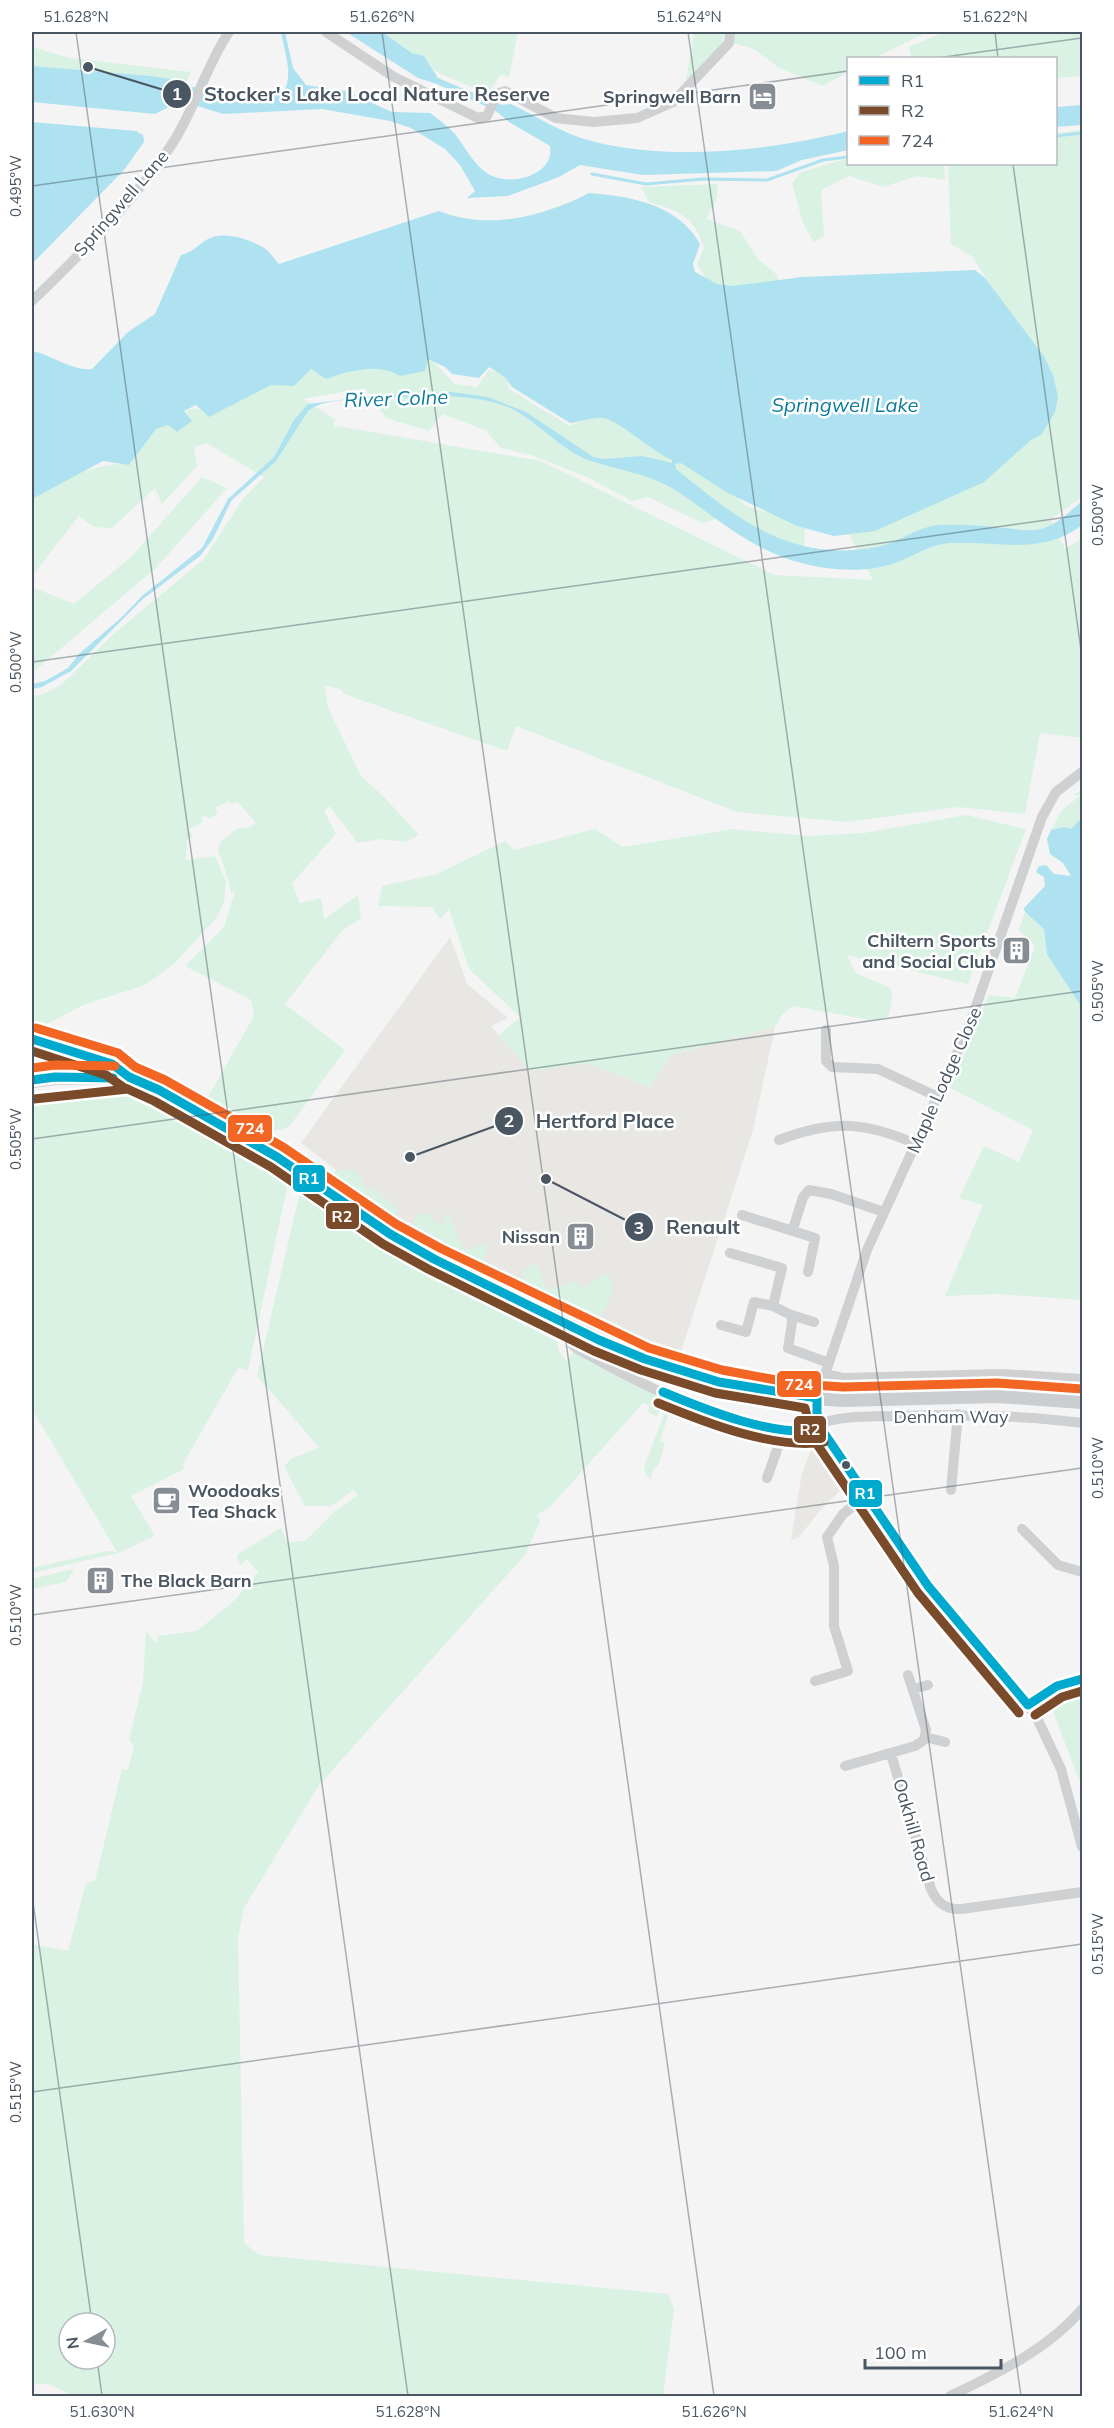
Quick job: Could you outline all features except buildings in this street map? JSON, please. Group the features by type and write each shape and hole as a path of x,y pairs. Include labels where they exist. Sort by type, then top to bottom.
{"main road":[{"path":"32,1039 111,1064 129,1077 159,1090 277,1157 390,1234 425,1254 625,1351 677,1370 719,1382 817,1398 997,1395 1083,1401"},
{"path":"32,1080 55,1077 129,1077"},
{"path":"32,1087 98,1078"}],"street":[{"name":"Springwell Lane","path":"32,302 145,181 163,158 193,109 229,32"},
{"path":"326,32 394,77 478,118 487,116 495,96 505,91 537,110 574,121 615,122 637,118 673,102 694,84 729,43 730,32"},
{"name":"Maple Lodge Close","path":"817,1398 867,1251 938,1097 984,987 1046,807 1056,792 1083,772"},
{"path":"826,1030 826,1061 832,1067 878,1069 938,1097"},
{"path":"779,1140 810,1128 850,1124 871,1127 916,1144"},
{"path":"794,1229 802,1197 808,1190 838,1196 884,1212"},
{"path":"742,1215 812,1235 816,1242 808,1272"},
{"path":"730,1253 782,1268 773,1306"},
{"path":"721,1325 746,1332 754,1302 773,1306 791,1315 814,1322"},
{"path":"791,1315 788,1348 829,1363"},
{"name":"Denham Way","path":"568,1324 570,1342 576,1348 632,1378 667,1394 784,1430 806,1434 852,1418 958,1414 1027,1416 1083,1423"},
{"path":"825,1374 843,1378 1010,1374 1083,1379"},
{"path":"817,1398 821,1427 942,1604 1028,1705 1042,1726 1061,1769 1083,1847"},
{"path":"951,1490 958,1414"},
{"path":"767,1478 784,1430"},
{"path":"815,1681 848,1671 834,1626 834,1566 827,1537 843,1514 868,1494"},
{"path":"1022,1529 1058,1564 1083,1572"},
{"path":"908,1675 926,1730 925,1737 945,1742"},
{"path":"1028,1705 1057,1686 1083,1679"},
{"path":"913,1689 928,1684"},
{"name":"Oakhill Road","path":"845,1766 915,1746 925,1737"},
{"name":"Oakhill Road","path":"891,1754 936,1900 945,1906 962,1909 1083,1892"},
{"path":"950,2397 998,2373 1051,2337 1083,2309"}],"shaded area":[{"path":"450,937 467,984 508,1018 491,1026 530,1071 587,1063 650,1087 670,1055 775,1027 753,1130 680,1355 409,1226 301,1143"},
{"path":"811,1450 825,1456 847,1484 824,1506 798,1538 791,1540 802,1473"}],"green space":[{"path":"382,32 518,32 509,78 501,74 488,94 441,74 433,69 424,56 412,53"},
{"path":"694,32 724,32 723,42 686,81"},
{"path":"727,32 928,32 876,57 847,57 847,73 823,86 779,68 754,49 726,41"},
{"path":"945,32 1082,32 1082,76 1057,78 1057,57 912,57 909,47"},
{"path":"32,47 70,58 191,72 182,93 32,77"},
{"path":"1082,130 1082,497 1051,519 1065,549 1082,538 1082,738 1040,733 1025,814 958,807 847,822 737,812 516,726 507,751 344,694 340,689 325,686 328,708 361,776 419,835 406,842 382,839 358,843 329,806 324,811 336,834 292,883 300,903 321,898 324,919 358,895 361,918 342,931 285,1004 345,1050 289,1127 257,1136 242,1119 208,1097 254,1016 251,1000 185,966 224,927 235,891 231,893 218,850 220,843 238,828 248,828 256,823 238,802 231,804 229,801 215,808 218,814 208,819 206,815 201,818 203,822 189,829 193,837 187,840 186,860 215,856 226,882 224,902 217,917 175,963 145,985 83,1005 45,1025 32,1018 32,696 44,694 62,684 116,632 204,559 242,500 264,477 206,443 194,447 197,466 162,504 155,488 112,528 94,527 79,516 32,576 32,496 90,470 129,463 155,427 190,420 186,411 196,408 210,414 228,402 310,366 348,368 426,354 455,384 477,387 489,370 507,375 509,389 570,426 597,412 704,464 746,506 805,524 804,547 760,535 728,516 702,523 648,497 632,501 587,477 531,455 501,448 485,430 442,414 429,431 386,418 365,388 303,399 335,419 333,428 336,426 541,461 774,575 873,580 844,525 1053,390 973,257 951,244 948,165 1057,165 1057,133"},
{"path":"842,160 847,160 847,165 944,165 945,180 917,176 883,187 849,176 821,190 824,236 814,243 803,223 792,183 801,172"},
{"path":"718,184 716,201 706,219 740,231 758,259 777,275 781,289 713,291 697,264 704,248 695,228 690,221 677,212 649,202 641,187"},
{"path":"202,477 227,488 157,567 32,673 32,587 74,604 132,556"},
{"path":"1082,790 1082,817 1071,829 1064,827 1051,830 1062,810 1081,795 1073,795"},
{"path":"966,815 1026,829 968,984 847,955 856,973 890,988 892,998 888,1016 882,1020 870,1020 793,1006 782,1015 775,1027 670,1055 650,1087 587,1063 530,1071 499,1035 520,1017 469,969 449,909 440,919 432,907 378,906 382,886 437,874 505,841 514,850 595,829 623,847 733,829 808,836 864,833"},
{"path":"1025,912 1044,929 1047,954 1082,1008 1082,1300 998,1294 945,1296 983,1205 959,1198 984,1146 1019,1162 1033,1130 950,1088 989,995 1015,998 1035,946 1019,930"},
{"path":"32,1048 110,1076 32,1075"},
{"path":"85,1087 128,1095 288,1183 248,1370 238,1368 183,1464 184,1469 131,1496 155,1536 118,1553 32,1573 32,1568 106,1551 117,1552 32,1409 32,1096"},
{"path":"337,1169 355,1171 362,1179 365,1188 375,1190 399,1210 397,1222 389,1225 375,1217 372,1210 363,1206 333,1183 332,1175"},
{"path":"300,1192 433,1278 558,1342 558,1349 566,1361 573,1353 579,1354 665,1400 657,1417 648,1412 649,1406 643,1403 551,1506 537,1515 540,1521 525,1555 319,1785 244,1908 238,1938 244,2243 260,2255 668,2294 674,2309 663,2396 74,2396 49,2384 32,2384 32,1944 68,1951 86,1883 95,1881 122,1769 128,1770 134,1746 129,1740 143,1683 146,1631 156,1644 158,1636 197,1631 235,1600 258,1572 247,1559 241,1565 237,1558 238,1554 281,1528 287,1542 305,1541 334,1512 358,1495 354,1490 331,1506 305,1506 284,1466 291,1459 319,1447 257,1376"},
{"path":"417,1214 429,1214 436,1223 445,1225 445,1217 448,1214 464,1250 487,1244 485,1258 472,1264 461,1260 450,1249 428,1245 412,1229"},
{"path":"532,1265 538,1265 546,1290 576,1281 581,1288 608,1273 613,1289 607,1307 600,1316 588,1319 573,1316 565,1304 540,1295 537,1289 524,1284 522,1271"},
{"path":"676,1377 747,1397 747,1401 755,1404 710,1394 675,1382"},
{"path":"1034,1381 1082,1384 1082,1394 1036,1389"},
{"path":"670,1409 660,1441 665,1443 658,1467 654,1467 650,1480 644,1471 645,1464 664,1415"},
{"path":"74,1569 66,1582 32,1589 32,1579"},
{"path":"1082,1693 1082,1787 1050,1704"}],"water":[{"path":"281,32 285,32 293,68 306,85 345,91 392,112 430,113 455,134 478,166 497,178 518,179 538,171 550,156 550,146 509,122 496,111 437,84 418,78 346,32 382,32 412,53 424,56 438,78 502,105 511,104 572,135 612,146 680,152 750,149 847,131 847,150 802,160 776,171 643,175 580,165 559,177 508,196 467,198 475,191 460,165 445,149 411,128 390,121 322,109 223,114 181,101 155,114 32,102 32,66 151,76 170,79 186,86 219,91 263,92 285,89 288,76"},
{"path":"1082,105 1082,125 1057,127 1057,107"},
{"path":"32,122 136,131 143,135 144,142 124,170 32,264"},
{"name":"Springwell Lake","path":"589,193 637,200 680,220 700,244 693,264 695,272 717,284 732,286 802,277 975,270 985,278 1043,355 1053,375 1058,397 1055,412 1041,435 1031,440 984,482 875,531 834,536 797,526 728,493 681,463 675,464 676,469 722,505 768,533 792,543 818,549 846,550 877,547 924,528 941,525 1041,529 1058,521 1082,501 1082,525 1067,535 1035,544 951,543 931,547 900,561 875,568 849,570 823,567 798,562 764,549 734,532 667,485 579,456 521,414 506,406 488,401 449,396 330,402 308,411 276,461 231,501 213,539 200,556 143,599 71,671 42,687 32,689 32,684 45,681 68,668 79,654 122,617 142,596 202,548 228,499 274,457 294,420 308,404 381,395 451,392 488,397 526,412 593,457 604,459 642,456 672,463 672,460 610,420 599,418 570,423 512,387 505,377 489,367 479,378 452,374 445,367 428,359 425,371 400,376 383,369 363,369 326,379 311,369 294,386 271,385 209,417 196,405 184,411 192,421 177,432 168,425 156,429 129,465 103,461 32,499 32,351 77,368 92,369 128,332 155,314 181,255 208,239 215,236 230,236 246,240 267,250 279,264 439,211 477,220 516,218 554,208"},
{"path":"1082,817 1082,1008 1047,954 1044,929 1025,912 1024,908 1045,886 1044,877 1036,872 1039,866 1046,865 1054,874 1071,876 1063,863 1050,854 1047,839 1051,830 1064,827 1071,829"}],"waterway":[{"path":"1057,136 1082,133"},
{"path":"592,174 646,184 703,179 767,180 823,160 847,157"}],"transit line":[{"name":"724","path":"36,1028 118,1053 135,1067 165,1080 283,1147 396,1224 440,1248 649,1348 722,1370 798,1384 843,1387 997,1383 1082,1389"},
{"name":"R1","path":"32,1039 112,1064 129,1077 159,1090 277,1157 390,1234 434,1259 599,1340 645,1359 719,1382 817,1398 817,1413 822,1430 928,1586 1028,1705"},
{"name":"R2","path":"32,1051 106,1075 123,1087 154,1101 271,1167 383,1244 428,1269 594,1351 641,1370 715,1393 805,1408 812,1437 918,1593 1019,1713"},
{"name":"724","path":"32,1068 55,1065 115,1066"},
{"name":"R1","path":"32,1080 55,1077 113,1078"},
{"name":"R2","path":"34,1099 128,1089"},
{"name":"R1","path":"663,1392 741,1421 783,1430 822,1430"},
{"name":"R2","path":"658,1403 740,1433 783,1442 824,1442"},
{"name":"R1","path":"1028,1705 1057,1686 1082,1679"},
{"name":"R2","path":"1035,1715 1062,1697 1082,1691"}],"place":[{"name":"Stocker's Lake Local Nature Reserve","path":"88,67"},
{"name":"Springwell Barn","path":"762,96"},
{"name":"Chiltern Sports and Social Club","path":"1017,950"},
{"name":"Hertford Place","path":"410,1157"},
{"name":"Renault","path":"546,1179"},
{"name":"Nissan","path":"581,1236"},
{"name":"Woodoaks Tea Shack","path":"167,1500"},
{"name":"The Black Barn","path":"100,1580"}],"water label":[{"name":"River Colne","path":"396,398"}]}
